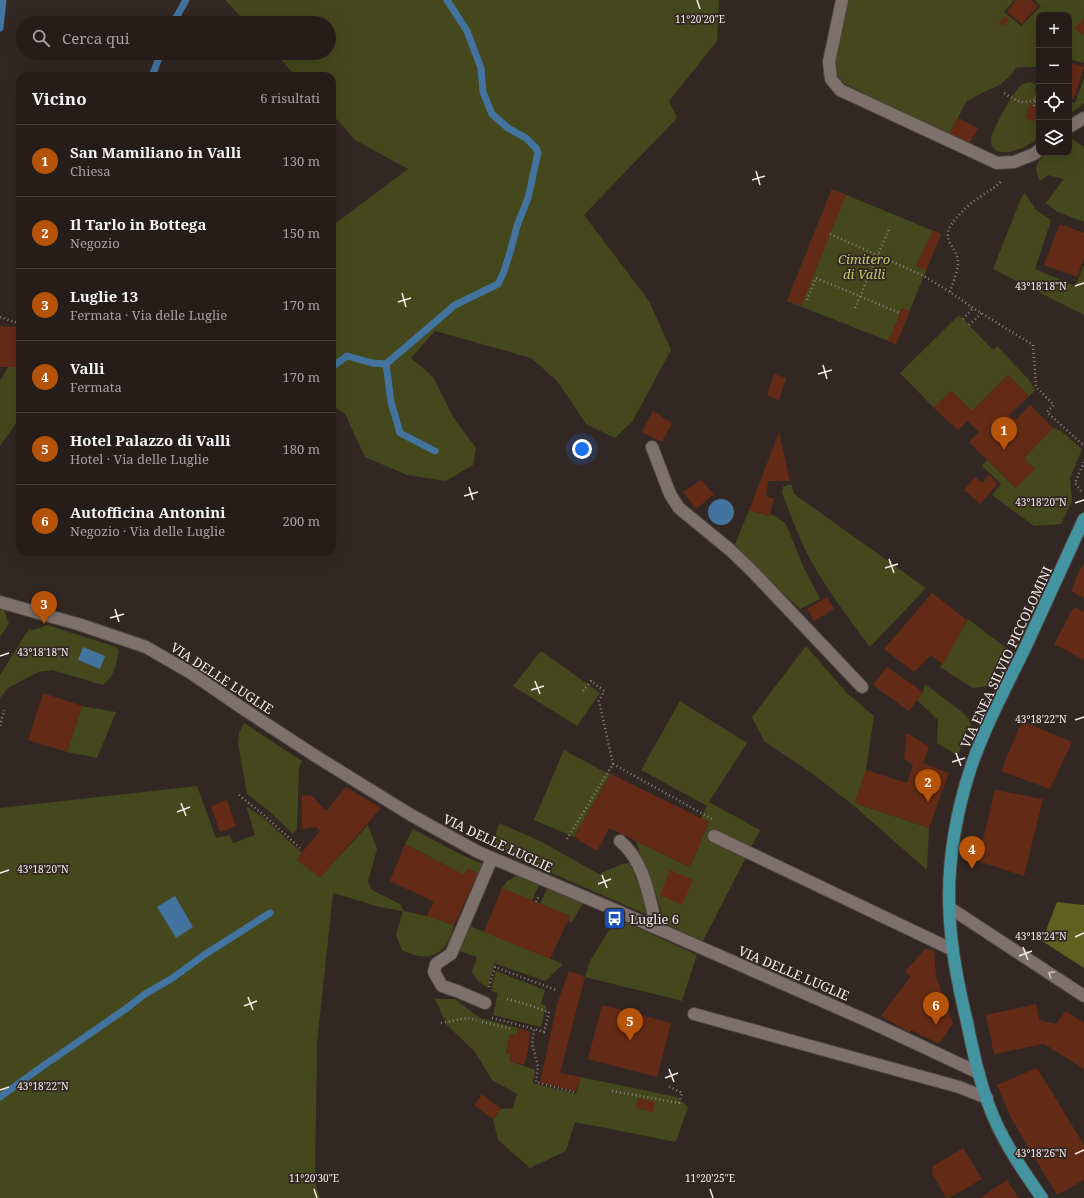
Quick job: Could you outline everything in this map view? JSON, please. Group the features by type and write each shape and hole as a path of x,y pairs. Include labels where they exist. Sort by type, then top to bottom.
{"main road":[{"name":"VIA ENEA SILVIO PICCOLOMINI","path":"1042,1198 1008,1146 997,1125 986,1098 970,1039 952,950 950,881 954,839 960,806 971,767 990,720 1026,646 1084,519"}],"street":[{"path":"842,0 828,62 831,80 840,90 997,163 1014,162 1036,152"},
{"path":"1072,124 1084,118"},
{"path":"652,447 670,494 679,508 729,549 752,571 862,687"},
{"name":"VIA DELLE LUGLIE","path":"0,602 81,624 151,650 191,673 323,762 441,832 492,858 657,928 870,1022 979,1073"},
{"path":"714,836 952,950"},
{"path":"620,840 632,852 639,865 657,928"},
{"path":"485,1003 442,986 434,972 436,964 451,954 492,858"},
{"path":"950,908 1084,996"},
{"path":"694,1014 959,1087 986,1098"}],"path":[{"path":"1004,94 1023,103 1036,99"},
{"path":"1034,106 1036,99"},
{"path":"950,292 958,264 957,256 948,242 948,232 954,220 979,197 998,186 1003,178 997,163"},
{"path":"855,308 890,227"},
{"path":"830,234 924,276 1033,345 1036,387 1054,405 1047,412 1084,446"},
{"path":"807,300 816,278 900,313"},
{"path":"963,319 973,308"},
{"path":"969,325 982,313"},
{"path":"0,318 16,322"},
{"path":"1081,491 1075,484 1084,462"},
{"path":"567,840 613,764 599,701 604,691 590,681 584,691"},
{"path":"0,726 4,710"},
{"path":"613,764 720,823 714,836"},
{"path":"239,795 266,816 300,848"},
{"path":"491,979 495,967 556,990"},
{"path":"491,1018 544,1032 549,1012 507,999"},
{"path":"441,1023 467,1018 512,1029"},
{"path":"534,1029 532,1044 538,1066 536,1082 574,1092"},
{"path":"612,1091 679,1104 682,1093 668,1086"}],"green space":[{"path":"225,0 719,0 717,41 669,101 677,118 584,215 649,301 671,350 632,422 615,438 586,424 557,381 531,358 435,331 411,358 433,377 453,417 476,448 473,465 446,481 407,475 365,457 345,414 336,408 336,223 408,169 355,140 336,119 336,72 292,72 281,60 336,60 336,16 240,16"},
{"path":"847,0 1014,0 1004,12 1021,26 1041,6 1035,1 1036,0 1084,0 1084,18 1076,29 1084,35 1084,63 1072,60 1072,12 1036,12 1036,67 1017,67 1000,85 967,101 948,136 845,84 835,74 833,67"},
{"path":"1084,78 1084,103 1072,113 1072,102 1075,103"},
{"path":"1030,82 1036,85 1036,139 1030,144 1011,152 999,152 992,146 992,135 1008,103 1022,84"},
{"path":"1072,139 1084,147 1084,222 1058,212 1046,203 1064,179 1048,175 1040,181 1036,169 1040,160 1044,156 1072,156"},
{"name":"Cimitero di Valli","path":"832,189 941,234 896,344 787,301"},
{"path":"1025,193 1036,210 1051,220 1035,269 1075,286 1084,265 1084,315 993,269 1022,196"},
{"path":"959,315 993,350 997,346 1029,380 1035,390 1029,396 1008,375 972,411 951,391 934,408 900,373"},
{"path":"8,367 16,367 16,424 0,446 0,381"},
{"path":"1053,428 1061,431 1082,449 1070,478 1072,501 1061,524 1034,526 992,495 1001,484 982,466 987,460 1016,488 1034,469 1024,458"},
{"path":"791,484 794,494 926,588 870,647 832,594 807,553 782,493 783,487"},
{"path":"749,510 769,516 770,514 786,524 803,566 820,599 800,609 734,547"},
{"path":"0,609 4,610 9,624 0,637"},
{"path":"968,619 1006,648 988,686 973,688 940,667"},
{"path":"47,625 116,647 119,651 113,674 103,685 52,670 39,672 8,688 0,698 0,675 29,629 34,630"},
{"path":"806,646 846,692 874,716 866,770 855,803 929,828 927,870 853,805 810,772 764,741 752,717"},
{"path":"541,651 600,693 577,726 513,686"},
{"path":"925,684 969,719 971,725 958,754 955,754 937,743 938,720 917,700 923,692"},
{"path":"680,701 747,743 709,802 760,830 703,941 668,925 664,920 653,884 643,864 636,841 690,867 709,822 701,818 707,806 641,770"},
{"path":"82,706 116,712 97,758 67,752"},
{"path":"244,723 302,761 299,768 297,828 293,834 270,812 247,794 238,744 239,733"},
{"path":"564,750 611,774 574,837 534,820"},
{"path":"197,786 216,838 230,835 233,843 255,835 246,806 265,819 302,853 297,860 320,877 368,825 377,849 368,882 372,890 400,904 404,911 427,916 454,925 449,940 439,952 434,955 422,956 409,953 402,950 396,935 403,911 380,907 333,893 317,1043 315,1182 320,1198 0,1198 0,808"},
{"path":"499,823 540,841 599,874 622,864 629,863 650,916 492,847"},
{"path":"413,829 482,864 478,874 468,868 464,875 405,844"},
{"path":"516,876 539,885 532,901 502,888 507,881"},
{"path":"547,888 583,903 572,922 569,921 570,916 540,904"},
{"path":"618,919 697,955 682,1001 585,977 590,961"},
{"path":"470,926 563,964 545,981 494,963 488,988 479,982 472,972 477,957 460,951"},
{"path":"496,971 545,990 541,1004 546,1006 541,1027 493,1015 498,993 491,991"},
{"path":"435,999 455,999 480,1018 518,1028 517,1036 510,1034 506,1053 511,1054 510,1061 535,1070 533,1083 576,1094 581,1077 676,1097 688,1107 676,1142 575,1122 566,1151 530,1168 498,1140 493,1119 501,1109 513,1108 517,1094 492,1080 475,1052 447,1025"}],"shaded area":[{"path":"1057,902 1084,905 1084,968 1042,941"}],"water":[{"path":"721,499 730,503 734,512 730,521 721,525 712,521 708,512 712,503"},
{"path":"83,647 105,656 100,669 78,660"},
{"path":"175,896 193,927 176,938 157,907"}],"building":[{"path":"1016,0 1031,0 1038,6 1022,24 1007,12"},
{"path":"1005,16 1009,20 1003,26 999,23"},
{"path":"1084,18 1084,35 1075,29"},
{"path":"1072,63 1084,67 1074,99 1072,99"},
{"path":"1030,104 1036,107 1036,122 1025,118"},
{"path":"958,118 978,128 968,146 948,136"},
{"path":"832,189 846,195 801,306 787,301"},
{"path":"1060,224 1084,233 1084,258 1077,277 1044,265"},
{"path":"933,230 941,234 926,270 916,266"},
{"path":"902,308 910,311 896,344 888,341"},
{"path":"0,326 16,327 16,367 0,367"},
{"path":"774,374 786,378 779,400 767,395"},
{"path":"1008,375 1029,396 1009,415 1015,420 1030,405 1053,428 1024,458 1035,469 1016,488 969,442 979,432 967,421 958,430 934,408 951,391 972,411"},
{"path":"653,411 672,423 662,442 642,432"},
{"path":"779,432 790,481 768,481 766,496 774,499 769,516 749,510"},
{"path":"989,475 998,484 980,504 964,490 975,477 982,483"},
{"path":"701,480 714,494 696,509 683,492"},
{"path":"1084,564 1084,598 1071,591 1080,569"},
{"path":"932,593 967,620 943,664 931,655 914,672 884,649"},
{"path":"827,597 834,609 814,621 807,609"},
{"path":"1074,607 1084,612 1084,660 1054,644"},
{"path":"887,667 923,692 909,711 873,685"},
{"path":"43,693 82,706 67,752 28,740"},
{"path":"1022,721 1072,742 1050,789 1001,771"},
{"path":"907,733 929,747 923,763 949,773 929,828 855,803 866,770 907,783 913,765 904,759"},
{"path":"611,774 709,822 690,867 609,828 597,851 574,837"},
{"path":"346,787 381,808 320,878 297,860 320,831 316,827 302,829 302,795 312,796 326,811"},
{"path":"995,790 1043,799 1024,876 978,861"},
{"path":"227,800 236,826 220,832 211,806"},
{"path":"405,844 464,875 468,868 478,874 454,925 427,916 434,902 390,881"},
{"path":"670,870 693,880 682,905 660,895"},
{"path":"502,888 570,916 550,959 484,932"},
{"path":"925,949 934,950 936,976 953,1023 939,1044 911,1030 910,1033 881,1016 911,976 905,972"},
{"path":"569,971 585,977 560,1073 581,1077 576,1091 540,1082 558,1001"},
{"path":"1036,1004 1039,1020 1056,1024 1066,1011 1084,1023 1084,1069 1044,1044 994,1054 986,1015"},
{"path":"602,1005 671,1023 657,1077 588,1059"},
{"path":"518,1028 530,1032 528,1051 524,1065 510,1061 511,1054 506,1053 510,1034 517,1036"},
{"path":"1037,1068 1084,1145 1084,1180 1057,1195 1011,1118 997,1085"},
{"path":"482,1094 501,1109 493,1119 474,1105"},
{"path":"638,1098 655,1102 653,1112 636,1108"},
{"path":"963,1148 982,1179 949,1198 946,1198 932,1173 933,1166"},
{"path":"1007,1180 1019,1198 981,1197"}],"waterway":[{"path":"0,28 3,0"},
{"path":"177,16 186,0"},
{"path":"435,451 400,433 391,402 386,364 455,305 498,284 503,274 517,226 528,198 538,153 536,148 526,138 508,128 492,114 483,92 481,68 467,31 447,0"},
{"path":"154,72 158,60"},
{"path":"336,364 347,356 372,363 386,364"},
{"path":"0,1097 145,994 171,979 204,955 270,913"}],"place":[{"name":"San Mamiliano in Valli","path":"1004,450"},
{"name":"Luglie 13","path":"44,624"},
{"name":"Il Tarlo in Bottega","path":"928,802"},
{"name":"Valli","path":"972,869"},
{"name":"Luglie 6","path":"615,919"},
{"name":"Autofficina Antonini","path":"936,1025"},
{"name":"Hotel Palazzo di Valli","path":"630,1041"}]}
